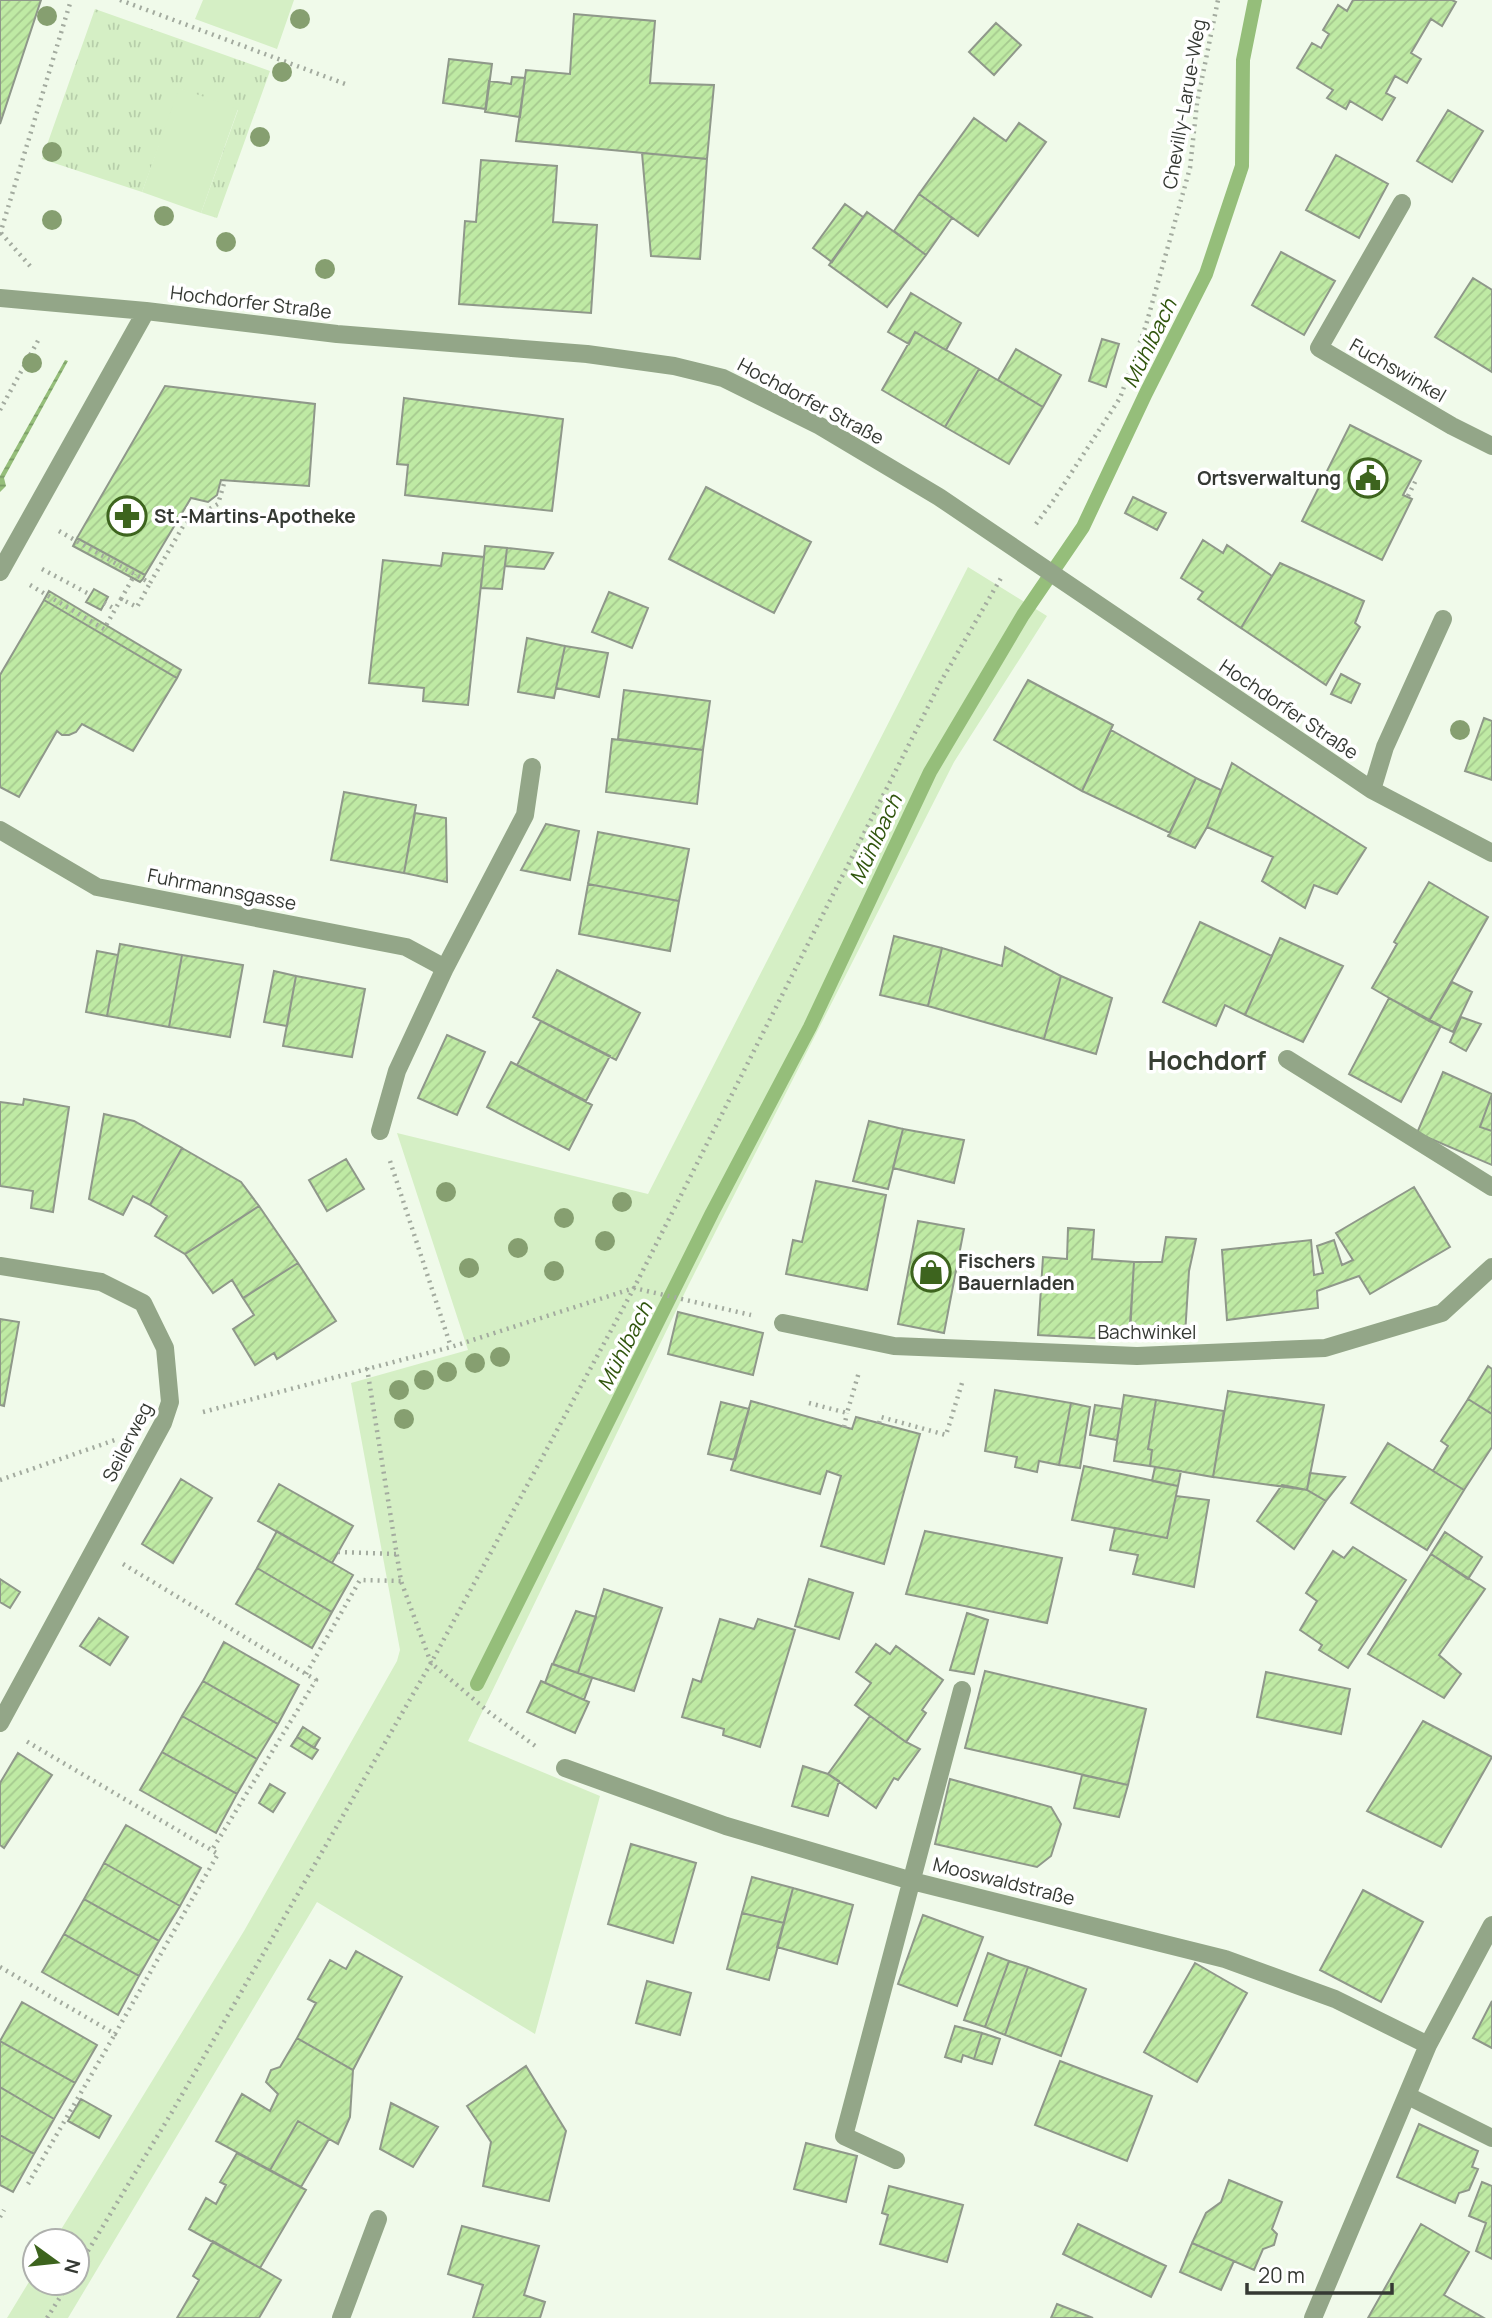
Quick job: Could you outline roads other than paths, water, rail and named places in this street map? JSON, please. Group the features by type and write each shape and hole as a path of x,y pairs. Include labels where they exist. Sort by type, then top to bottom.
{"street":[{"name":"Fuchswinkel","path":"1402,203 1319,348 1492,446"},
{"name":"Hochdorfer Straße","path":"0,298 146,311 337,334 587,354 674,366 723,377 820,426 939,497 1372,790 1492,853"},
{"path":"0,572 146,311"},
{"path":"1372,790 1385,747 1443,618"},
{"path":"380,1131 397,1072 445,968 526,815 532,767"},
{"name":"Fuhrmannsgasse","path":"0,830 97,887 406,947 445,968"},
{"path":"1287,1059 1492,1187"},
{"name":"Seilerweg","path":"0,1266 101,1282 143,1303 165,1348 170,1402 163,1423 0,1723"},
{"name":"Bachwinkel","path":"782,1323 894,1346 1136,1356 1325,1348 1442,1312 1492,1267"},
{"path":"896,2160 844,2136 962,1690"},
{"name":"Mooswaldstraße","path":"565,1768 726,1826 912,1881 1225,1959 1335,1999 1428,2045"},
{"path":"1313,2318 1428,2045 1492,1925"},
{"path":"1408,2096 1492,2138"},
{"path":"341,2318 378,2219"}],"waterway":[{"name":"Mühlbach","path":"477,1684 712,1213 810,1027 930,772 1023,615 1083,527 1206,274 1242,166 1243,60 1255,0"}],"place":[{"name":"Ortsverwaltung","path":"1368,478"},
{"name":"St.-Martins-Apotheke","path":"127,516"},
{"name":"Fischers Bauernladen","path":"931,1272"}],"district":[{"name":"Hochdorf","path":"1207,1060"}]}
